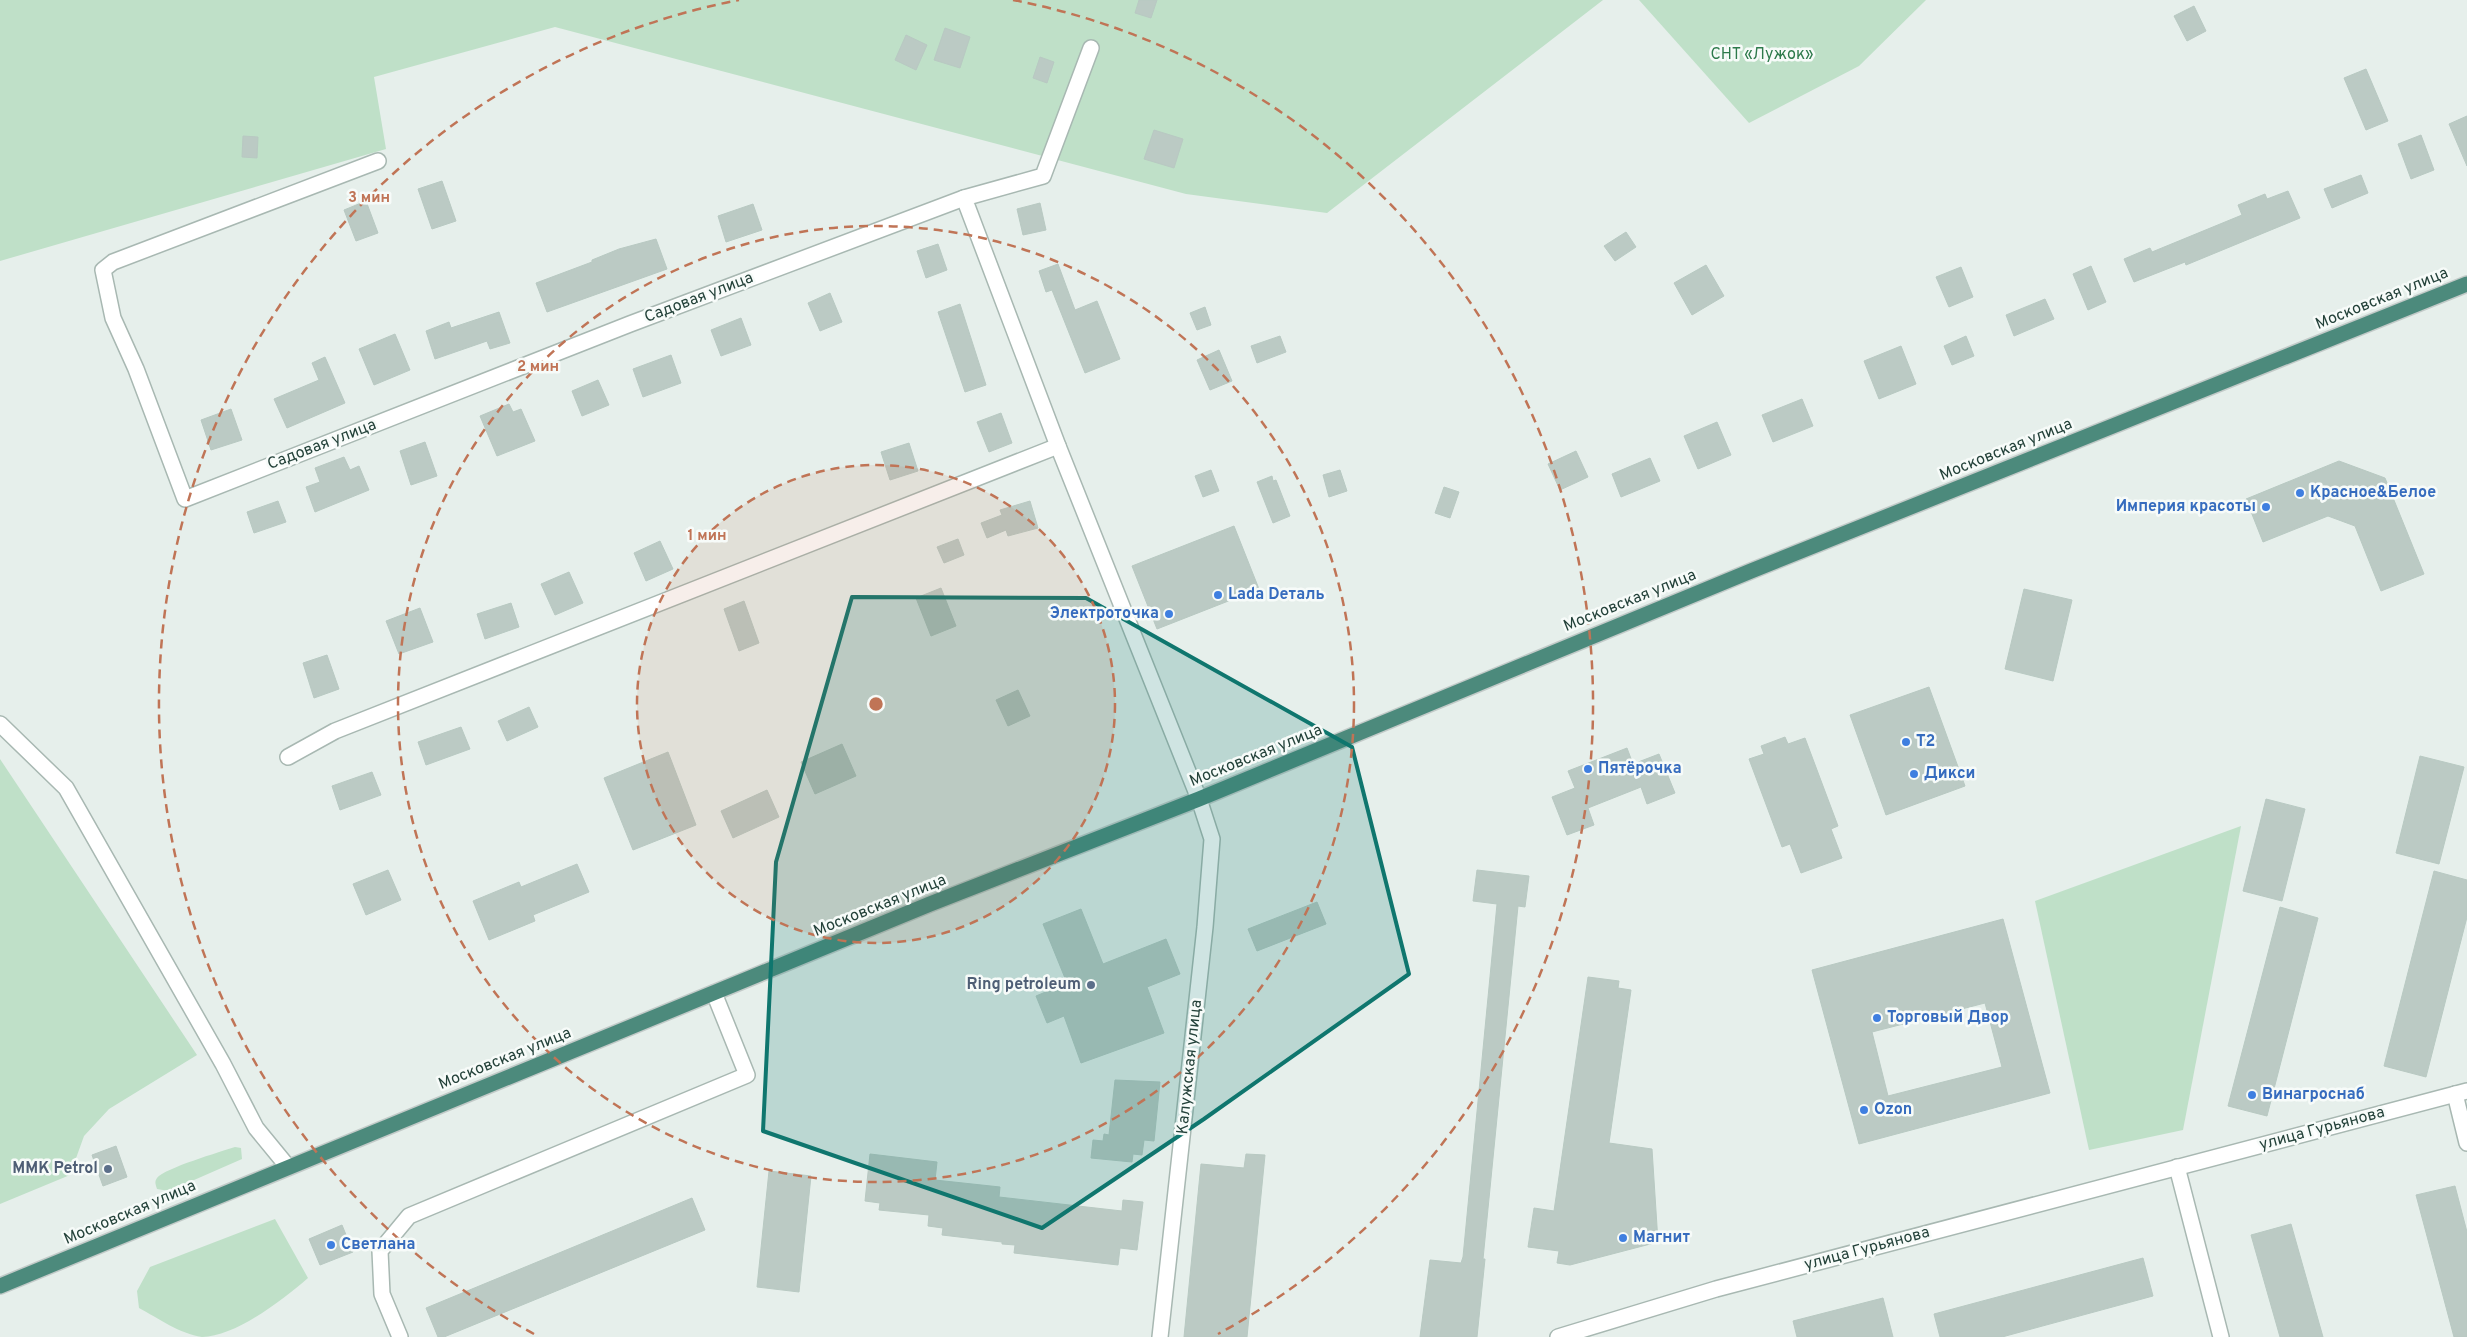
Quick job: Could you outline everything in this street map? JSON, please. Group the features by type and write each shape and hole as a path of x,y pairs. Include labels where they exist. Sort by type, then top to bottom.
{"highway":[{"name":"Московская улица","path":"0,1286 930,904 1199,799 1750,571 2467,284"}],"street":[{"path":"964,198 1043,176 1091,48"},
{"name":"Садовая улица","path":"378,161 113,262 103,270 113,318 136,369 185,499 630,324 964,198"},
{"name":"Калужская улица","path":"964,198 1058,446 1199,799 1212,839 1204,937 1160,1337"},
{"path":"288,757 344,727 1058,446"},
{"path":"0,724 66,788 223,1064 256,1128 288,1167"},
{"path":"400,1337 382,1294 380,1251 409,1216 747,1075 714,993"},
{"path":"2461,1092 2467,1143"},
{"name":"улица Гурьянова","path":"1558,1337 1716,1289 2461,1092"},
{"path":"2177,1167 2220,1337"}],"highlighted area":[{"path":"852,597 1086,598 1352,747 1409,974 1204,1119 1042,1228 763,1131 776,862"}],"green space":[{"path":"0,0 1603,0 1327,213 1186,194 555,27 374,77 386,149 0,261"},
{"name":"СНТ «Лужок»","path":"1639,0 1926,0 1859,66 1749,123"},
{"path":"0,759 197,1055 109,1109 84,1136 70,1175 0,1204"},
{"path":"2241,826 2183,1130 2089,1150 2035,901"},
{"path":"235,1147 241,1148 242,1159 169,1191 157,1189 157,1178 162,1174 181,1165"},
{"path":"275,1219 308,1278 273,1306 229,1331 202,1337 177,1329 139,1308 137,1291 150,1267"}],"building":[{"path":"1139,0 1157,0 1151,18 1135,13"},
{"path":"2194,6 2206,31 2187,41 2174,16"},
{"path":"945,28 970,37 960,68 934,60"},
{"path":"906,35 927,45 916,70 895,60"},
{"path":"1040,57 1054,62 1047,83 1033,78"},
{"path":"2366,69 2388,121 2366,130 2344,78"},
{"path":"2467,116 2467,166 2449,124"},
{"path":"1154,130 1183,139 1174,168 1144,159"},
{"path":"2421,135 2434,170 2411,179 2398,144"},
{"path":"243,136 258,137 257,158 242,157"},
{"path":"2361,175 2368,193 2332,208 2324,189"},
{"path":"442,181 456,221 432,229 418,189"},
{"path":"2288,191 2300,218 2186,265 2185,262 2134,282 2124,259 2150,248 2152,252 2242,215 2238,205 2265,194 2267,199"},
{"path":"366,201 378,233 356,241 344,210"},
{"path":"1040,203 1046,230 1023,235 1017,209"},
{"path":"753,204 762,230 726,242 718,216"},
{"path":"1626,232 1636,247 1615,261 1604,246"},
{"path":"656,239 667,269 547,312 536,283 592,262 592,260 619,249"},
{"path":"938,244 947,270 926,278 917,251"},
{"path":"1058,264 1075,310 1097,301 1120,359 1085,373 1052,290 1046,292 1039,271"},
{"path":"1706,265 1724,296 1692,315 1674,283"},
{"path":"2091,266 2106,302 2088,310 2073,274"},
{"path":"1961,267 1973,297 1949,307 1936,277"},
{"path":"830,293 842,322 820,331 808,303"},
{"path":"2045,299 2054,319 2014,336 2006,315"},
{"path":"960,304 986,385 965,392 938,312"},
{"path":"1205,307 1211,325 1197,330 1190,313"},
{"path":"499,312 510,343 490,349 487,341 435,359 426,331 449,322 451,328"},
{"path":"741,318 751,345 721,356 711,330"},
{"path":"395,334 410,370 374,385 359,349"},
{"path":"1280,336 1286,352 1257,363 1251,346"},
{"path":"1966,336 1974,356 1952,365 1944,346"},
{"path":"1901,346 1916,384 1879,399 1864,361"},
{"path":"1219,350 1232,381 1210,390 1197,360"},
{"path":"671,355 681,383 643,397 633,369"},
{"path":"325,357 345,403 287,428 274,399 319,380 312,363"},
{"path":"598,380 609,405 582,416 572,391"},
{"path":"1802,399 1813,426 1773,442 1762,415"},
{"path":"509,404 513,412 521,409 535,441 497,456 480,416"},
{"path":"231,409 242,440 211,450 201,420"},
{"path":"1001,413 1012,443 989,452 977,422"},
{"path":"1717,422 1731,455 1698,469 1684,436"},
{"path":"425,442 437,476 411,485 400,451"},
{"path":"909,443 918,471 890,480 881,452"},
{"path":"1576,451 1588,477 1560,490 1548,464"},
{"path":"344,457 350,470 359,466 369,490 315,512 306,487 320,482 315,468"},
{"path":"1650,458 1660,481 1621,497 1612,474"},
{"path":"2339,461 2385,478 2424,574 2381,591 2355,526 2328,516 2263,542 2246,499"},
{"path":"1211,470 1219,491 1203,497 1195,476"},
{"path":"1340,470 1347,491 1329,497 1323,475"},
{"path":"1272,476 1273,481 1276,480 1290,516 1273,523 1257,482"},
{"path":"1444,487 1459,492 1450,518 1435,513"},
{"path":"278,501 286,522 254,533 247,512"},
{"path":"1030,501 1038,528 1008,536 1006,530 987,538 981,523 1002,515 1000,510"},
{"path":"1234,526 1259,589 1157,629 1132,566"},
{"path":"958,539 964,555 944,563 937,547"},
{"path":"660,541 673,569 646,581 634,553"},
{"path":"569,572 583,603 555,615 541,584"},
{"path":"941,588 956,626 931,636 916,598"},
{"path":"2024,589 2072,600 2053,681 2005,669"},
{"path":"744,601 759,643 739,651 724,609"},
{"path":"511,603 519,627 485,639 477,614"},
{"path":"420,608 433,642 399,654 386,621"},
{"path":"327,655 339,689 314,698 303,663"},
{"path":"1929,687 1965,786 1886,815 1850,715"},
{"path":"1018,690 1030,716 1008,726 996,700"},
{"path":"529,707 538,727 507,741 498,721"},
{"path":"461,727 470,749 426,765 418,742"},
{"path":"1785,737 1788,744 1805,738 1838,826 1831,829 1842,858 1801,873 1790,844 1782,847 1749,759 1764,754 1761,746"},
{"path":"842,744 856,776 815,794 801,762"},
{"path":"1627,748 1633,764 1659,754 1675,793 1647,804 1641,787 1588,808 1594,825 1567,835 1552,797 1575,788 1568,771"},
{"path":"668,752 696,825 633,850 604,778"},
{"path":"2420,756 2464,767 2439,864 2396,853"},
{"path":"372,772 381,795 340,810 332,786"},
{"path":"767,790 779,817 733,838 721,811"},
{"path":"2266,799 2305,809 2282,901 2243,891"},
{"path":"577,864 589,892 533,915 535,921 489,940 473,901 519,882 521,887"},
{"path":"388,870 401,900 366,915 353,884"},
{"path":"1477,870 1529,876 1525,907 1518,906 1477,1337 1420,1337 1430,1260 1461,1263 1463,1257 1497,904 1473,901"},
{"path":"2434,871 2467,880 2467,917 2426,1077 2384,1066"},
{"path":"1317,902 1326,924 1257,951 1248,929"},
{"path":"2280,907 2318,918 2267,1116 2228,1106"},
{"path":"1081,909 1103,964 1166,939 1180,974 1147,987 1164,1033 1081,1063 1064,1016 1047,1023 1036,996 1067,983 1043,924"},
{"name":"Торговый Двор","path":"2003,919 2050,1093 1859,1144 1812,970","holes":["1985,1003 2002,1067 1888,1096 1872,1032"]},
{"path":"1588,977 1619,981 1618,988 1631,990 1609,1143 1652,1149 1658,1242 1570,1265 1557,1263 1559,1251 1528,1247 1534,1208 1554,1211"},
{"path":"1115,1080 1160,1082 1154,1141 1144,1140 1142,1155 1133,1154 1132,1162 1091,1158 1093,1140 1103,1141 1104,1134 1109,1135"},
{"path":"116,1146 127,1177 103,1186 92,1155"},
{"path":"870,1154 937,1162 935,1180 1000,1187 999,1197 1122,1211 1123,1200 1143,1202 1137,1250 1120,1248 1118,1265 1014,1253 1015,1245 942,1235 943,1228 928,1226 929,1215 879,1210 880,1203 865,1201"},
{"path":"1246,1154 1265,1155 1247,1337 1184,1337 1201,1164 1244,1168"},
{"path":"769,1171 811,1176 799,1292 757,1287"},
{"path":"2455,1186 2467,1232 2467,1337 2454,1337 2416,1195"},
{"path":"692,1198 705,1230 444,1337 438,1337 426,1308"},
{"path":"2291,1224 2323,1337 2280,1337 2251,1235"},
{"name":"Светлана","path":"342,1225 353,1252 320,1265 309,1239"},
{"path":"2143,1258 2153,1296 2002,1337 1940,1337 1934,1314"},
{"path":"1883,1298 1893,1337 1797,1337 1793,1321"}],"place":[{"name":"Красное&Белое","path":"2300,493"},
{"name":"Империя красоты","path":"2266,507"},
{"name":"Lada Dеталь","path":"1218,595"},
{"name":"Электроточка","path":"1169,614"},
{"name":"T2","path":"1906,742"},
{"name":"Пятёрочка","path":"1588,769"},
{"name":"Дикси","path":"1914,774"},
{"name":"Ring petroleum","path":"1091,985"},
{"name":"Торговый Двор","path":"1877,1018"},
{"name":"Винагроснаб","path":"2252,1095"},
{"name":"Ozon","path":"1864,1110"},
{"name":"MMK Petrol","path":"108,1169"},
{"name":"Магнит","path":"1623,1238"},
{"name":"Светлана","path":"331,1245"}]}
